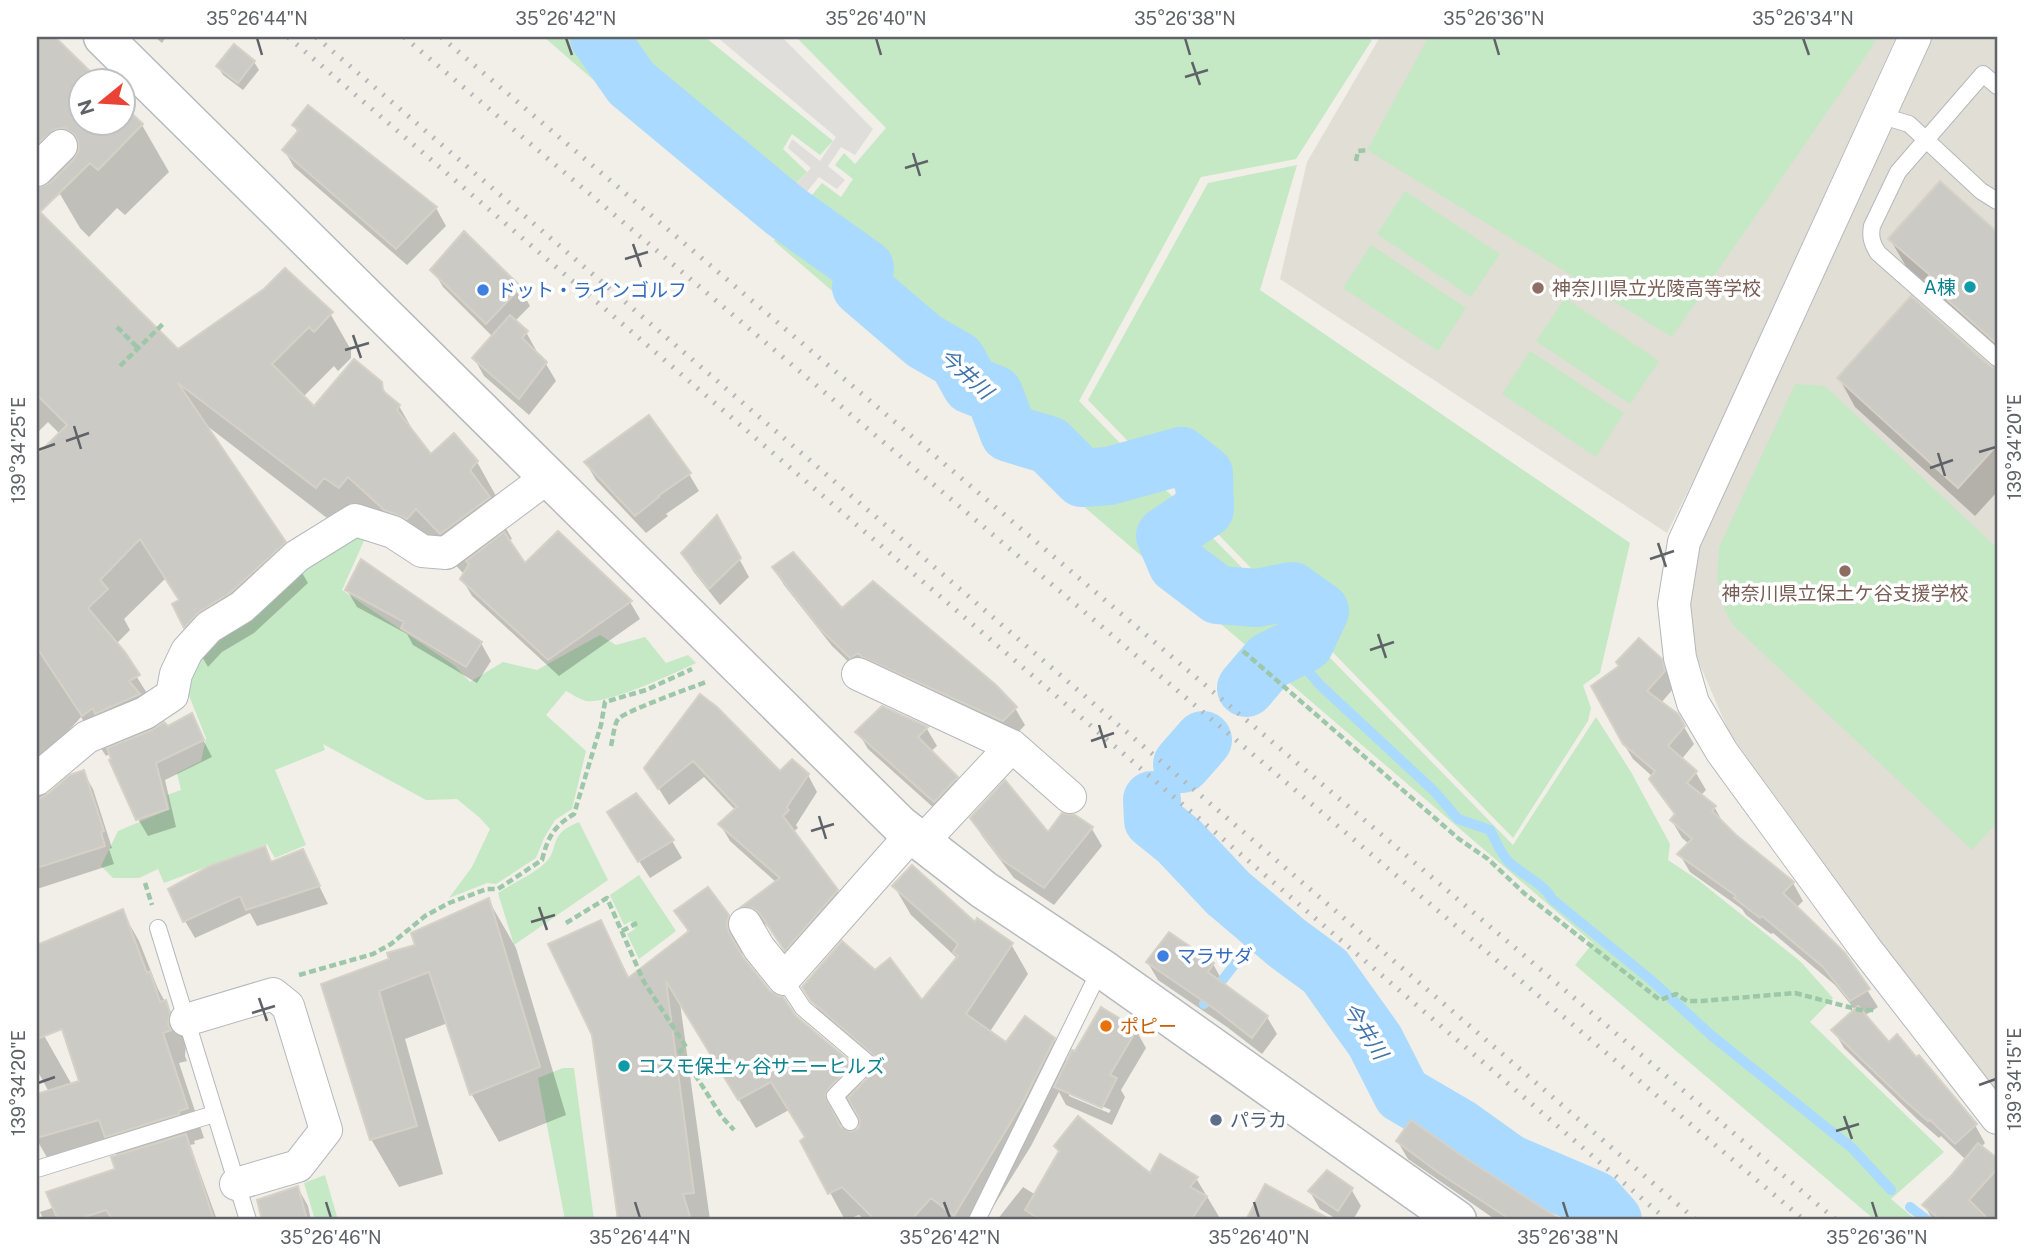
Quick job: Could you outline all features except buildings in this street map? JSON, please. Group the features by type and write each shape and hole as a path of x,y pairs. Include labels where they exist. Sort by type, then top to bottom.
{"street":[{"path":"103,37 548,477 717,667 917,838 985,891 1101,968 1457,1220"},
{"path":"1915,37 1684,542 1674,604 1680,658 1693,703 1716,742 1865,947 1997,1118"},
{"path":"37,170 61,146"},
{"path":"37,779 87,737 145,713 172,695 176,674 187,651 209,627 242,607 297,556 355,520 393,532 422,551 446,553 548,477"},
{"path":"859,674 1012,746 1070,797"},
{"path":"745,924 759,948 784,979 917,838 1012,746"},
{"path":"186,1020 273,994 288,1006 326,1130 298,1166 236,1184"}],"lane":[{"path":"1997,86 1983,74 1898,172 1872,226 1871,240 1878,253 1997,358"},
{"path":"1879,115 1909,124 1981,191 1997,201"},
{"path":"158,928 248,1220"},
{"path":"977,1220 1101,968"},
{"path":"784,979 803,1008 867,1063 835,1096 850,1122"},
{"path":"37,1169 214,1114"}],"path":[{"path":"1356,161 1358,150 1367,150"},
{"path":"120,366 164,322"},
{"path":"117,327 138,348"},
{"path":"1243,651 1459,839 1488,859 1525,894 1660,1000 1676,994 1687,1001 1701,1001 1795,993 1860,1010 1886,1010 1910,1004"},
{"path":"611,746 617,720 626,712 717,667"},
{"path":"273,994 295,976 373,954 391,944 425,916 449,903 487,889 498,888 542,860 547,843 557,825 574,814 601,725 605,702 717,667"},
{"path":"566,923 607,898 644,982 686,1047 680,1051 734,1130"},
{"path":"622,931 636,923"}],"shaded area":[{"path":"717,37 782,37 873,129 855,155 841,147 828,166 845,180 837,189 819,177 772,234 759,224 811,168 788,148 792,139 820,161 836,137"},
{"name":"神奈川県立光陵高等学校","path":"1380,37 1896,37 1703,461 1667,533 1280,279 1307,162"},
{"name":"神奈川県立保土ケ谷支援学校","path":"1932,37 1997,37 1997,1104 1729,732 1697,658 1688,598 1698,544 1890,118"}],"green space":[{"path":"544,37 705,37 833,141 820,155 792,134 783,149 807,172 758,223"},
{"path":"796,37 1367,37 1372,40 1296,159 1201,177 1079,401 1513,845 1596,717 1631,772 1670,844 1668,860 1698,880 1801,962 1833,998 1810,1022 1944,1152 1891,1199 1916,1220 1875,1220 1575,965 1593,943 774,241 822,183 841,197 853,179 835,165 844,153 855,164 886,128"},
{"path":"1426,37 1877,37 1672,337 1367,150 1428,38"},
{"path":"1297,165 1260,290 1630,543 1600,673 1583,685 1591,708 1588,721 1513,838 1088,400 1208,183"},
{"path":"1405,191 1500,254 1471,297 1377,234"},
{"path":"1371,245 1466,308 1438,351 1343,288"},
{"path":"1565,298 1659,361 1630,404 1536,341"},
{"path":"1530,351 1624,413 1596,457 1502,394"},
{"path":"1795,384 1825,386 1997,548 1997,823 1972,850 1733,625 1725,611 1717,579 1719,547"},
{"path":"367,534 342,590 455,666 470,682 503,662 537,670 600,635 616,645 645,637 666,663 688,655 696,663 641,687 596,701 586,701 566,691 546,715 586,751 572,809 555,820 536,858 496,884 487,883 449,898 472,867 490,829 457,799 426,800 323,744 325,750 275,770 306,845 275,858 267,844 164,883 158,869 139,878 113,878 101,866 118,831 170,809 167,795 181,790 177,773 201,761 206,738 186,688 190,671 215,640 342,540"},
{"path":"579,822 608,880 514,945 498,893 545,863 562,832"},
{"path":"639,875 676,931 639,959 627,934 635,929 631,921 624,925 610,895"},
{"path":"563,1068 574,1068 594,1220 565,1220 538,1078"},
{"path":"325,1175 338,1220 315,1220 304,1183"}],"waterway":[{"name":"今井川","path":"599,37 631,83 785,211 865,268 861,287 924,341 957,360 971,385 994,394 1009,433 1049,445 1082,478 1109,476 1181,456 1204,474 1205,509 1165,536 1177,564 1218,595 1257,598 1292,591 1320,611 1305,643 1269,661 1246,688"},
{"path":"1290,651 1321,686 1434,791 1458,819 1490,830 1510,863 1651,980 1712,1036 1852,1148 1891,1190"},
{"name":"今井川","path":"1182,764 1203,740"},
{"name":"今井川","path":"1152,800 1153,820 1179,841 1228,893 1325,971 1375,1041 1402,1094 1460,1128 1509,1163 1595,1200 1613,1220"},
{"path":"1204,1004 1265,925"},
{"path":"1910,1207 1927,1220"}],"railway":[{"path":"288,37 1667,1220"},
{"path":"316,37 1696,1220"},
{"path":"404,37 1804,1220"},
{"path":"441,37 1836,1220"}],"place":[{"name":"A棟","path":"1970,287"},
{"name":"神奈川県立光陵高等学校","path":"1538,288"},
{"name":"ドット・ラインゴルフ","path":"483,290"},
{"name":"神奈川県立保土ケ谷支援学校","path":"1845,571"},
{"name":"マラサダ","path":"1163,956"},
{"name":"ポピー","path":"1106,1026"},
{"name":"コスモ保土ヶ谷サニーヒルズ","path":"624,1066"},
{"name":"パラカ","path":"1216,1120"}]}
